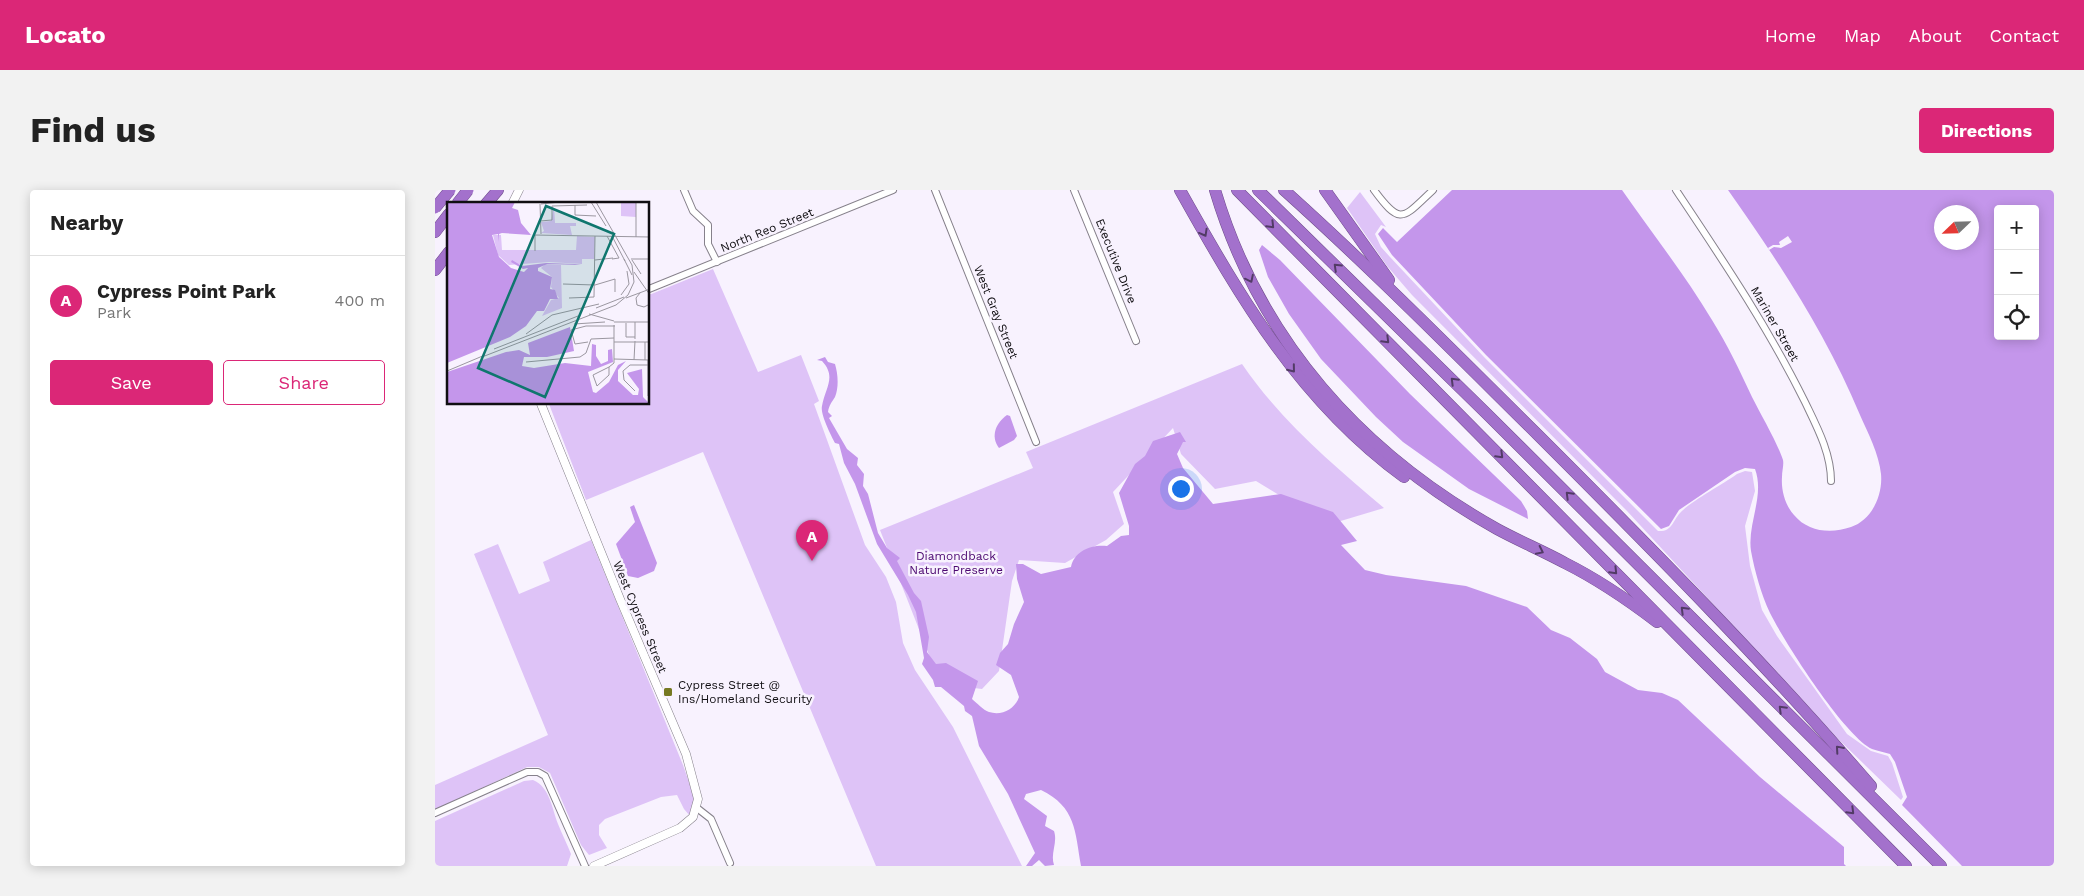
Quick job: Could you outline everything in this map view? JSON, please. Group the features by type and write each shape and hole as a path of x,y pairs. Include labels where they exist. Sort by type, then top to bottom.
{"highway":[{"path":"435,208 450,190"},
{"path":"458,202 468,190"},
{"path":"488,202 498,190"},
{"path":"1180,190 1250,310 1285,359 1319,401 1364,446 1411,482 1461,513 1565,563 1619,595 1655,621 1705,663"},
{"path":"1215,190 1231,236 1260,299 1295,354 1323,391 1357,427 1407,471 1497,529"},
{"path":"1237,190 1906,866"},
{"path":"1258,190 1473,400 1941,866"},
{"path":"1285,190 1415,313 1661,559 1799,704 1941,866"},
{"path":"1325,190 1376,263 1415,313"},
{"path":"438,228 447,217"},
{"path":"435,270 447,255"}],"street":[{"path":"450,190 455,202"},
{"path":"461,190 465,202"},
{"path":"513,202 519,190"},
{"path":"684,190 693,211 708,225 708,244 717,262"},
{"name":"North Reo Street","path":"650,289 893,190"},
{"name":"West Gray Street","path":"935,190 1036,442"},
{"name":"Executive Drive","path":"1074,190 1136,341"},
{"path":"1374,190 1387,208 1393,214 1399,215 1406,215 1433,190"},
{"name":"Mariner Street","path":"1676,190 1740,285 1782,356 1818,430 1831,463 1831,481"},
{"name":"West Cypress Street","path":"541,405 620,599 686,754 695,784 698,799 697,808"},
{"path":"435,813 527,772 538,772 545,776 585,866"},
{"path":"594,866 681,828 693,817 697,808 711,819 730,863"}],"green space":[{"path":"1360,192 1386,227 1381,225 1375,234 1381,247 1484,357 1658,531 1669,528 1685,508 1737,474 1745,471 1752,472 1755,491 1745,526 1750,566 1762,610 1777,636 1847,734 1871,751 1888,756 1903,797 1901,800 1833,734 1627,511 1412,295 1387,266 1347,208"},
{"path":"713,269 758,372 801,355 819,401 814,404 865,545 886,577 896,602 903,643 915,670 953,727 1022,866 876,866 703,452 586,500 549,405 650,405 650,295"},
{"name":"Diamondback Nature Preserve","path":"1242,364 1257,385 1290,423 1384,508 1334,523 1315,517 1256,481 1215,489 1181,454 1173,428 1113,492 1124,524 1106,540 1065,563 1019,560 1012,581 999,671 982,689 958,686 933,665 880,530 1033,468 1026,452"},
{"path":"591,540 683,765 698,808 690,816 677,795 661,797 605,819 599,825 599,835 607,848 589,855 581,845 550,773 539,767 527,767 435,810 435,785 548,735 474,554 498,544 519,594 550,581 543,562"},
{"path":"533,780 539,783 550,799 571,854 567,866 435,866 435,821 524,781"}],"shaded area":[{"path":"1452,190 1622,190 1691,287 1728,348 1780,453 1783,462 1783,492 1791,511 1806,525 1828,531 1858,524 1865,519 1875,506 1881,482 1878,459 1870,436 1847,385 1817,327 1783,271 1728,190 2054,190 2054,866 1962,866 1902,805 1907,797 1895,762 1890,754 1872,749 1846,726 1801,666 1770,613 1754,567 1751,551 1751,531 1758,489 1755,469 1745,468 1735,472 1679,510 1669,526 1661,529 1486,355 1392,255 1378,234 1383,228 1397,242"},
{"path":"1262,245 1280,260 1410,394 1521,501 1527,511 1528,519 1469,489 1403,442 1376,417 1321,359 1289,314 1268,277 1259,250"},
{"path":"825,357 828,362 835,364 838,385 828,412 832,416 829,418 847,449 858,458 857,465 864,474 863,486 868,494 878,533 887,548 900,558 897,561 914,593 921,601 929,637 927,652 936,664 946,663 978,681 972,699 987,711 994,713 1003,712 1011,708 1019,697 1011,675 996,665 1000,653 1008,644 1014,624 1024,602 1017,579 1016,564 1023,564 1041,574 1071,567 1076,557 1085,550 1095,546 1107,546 1121,536 1129,535 1129,526 1119,493 1135,464 1145,456 1153,441 1180,432 1186,442 1183,442 1177,454 1183,468 1213,504 1281,494 1333,512 1357,541 1341,545 1365,570 1386,575 1466,586 1527,607 1551,630 1570,638 1597,659 1605,672 1638,690 1662,693 1678,700 1760,777 1844,847 1844,864 1846,866 1081,866 1072,821 1061,804 1041,790 1026,794 1024,799 1047,816 1045,826 1054,831 1054,865 1045,866 1039,860 1032,866 1026,866 1035,853 1008,794 979,746 972,716 965,711 964,706 941,687 935,687 933,680 922,664 924,658 916,612 908,595 877,544 855,484 844,463 839,444 835,443 826,424 822,406 829,383 829,372 822,361 817,360"},
{"path":"1007,415 1010,416 1017,436 1014,440 999,448 995,439 995,430"},
{"path":"634,505 657,563 654,571 638,578 628,576 616,544 635,522 630,507"}],"pier":[{"path":"1788,236 1792,242 1781,248 1774,247 1769,250 1768,248 1773,245 1780,245 1779,242"}],"place":[{"name":"Cypress Point Park","path":"812,561"},
{"name":"Cypress Street @ Ins/Homeland Security","path":"668,692"}]}
